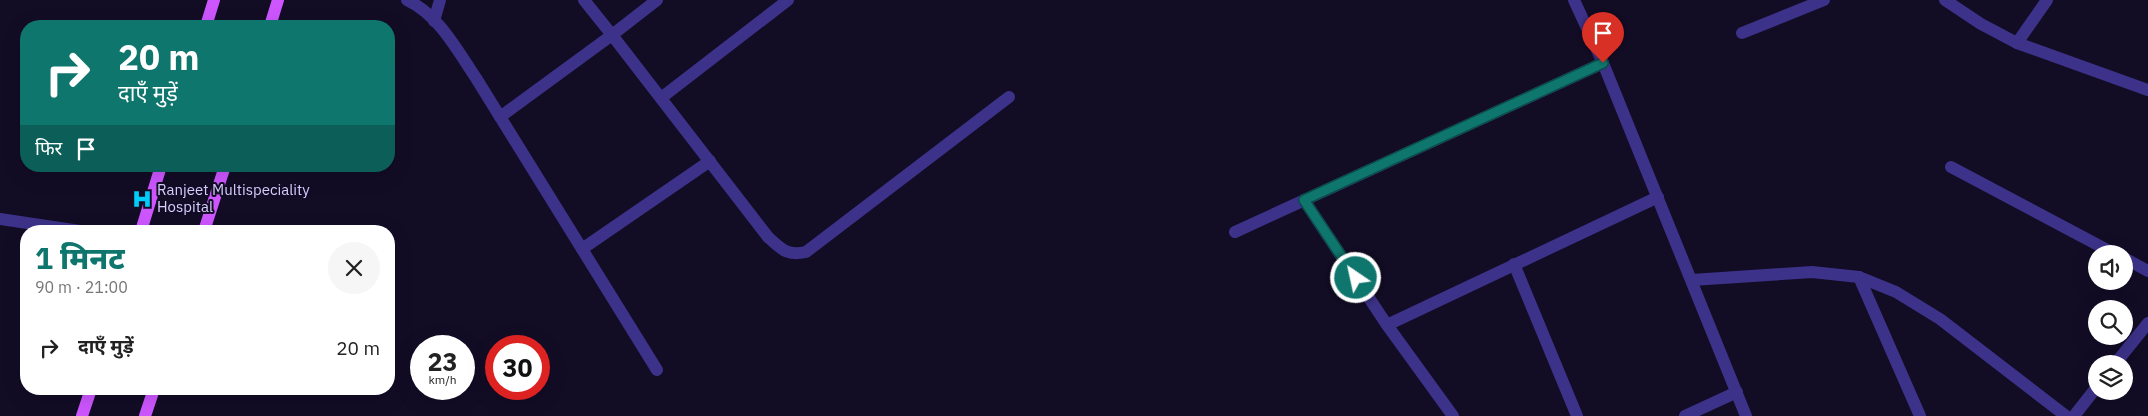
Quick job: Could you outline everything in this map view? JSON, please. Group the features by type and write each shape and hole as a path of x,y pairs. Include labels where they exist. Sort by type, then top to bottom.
{"main road":[{"path":"208,20 214,0"},
{"path":"272,20 278,0"},
{"path":"143,225 159,172"},
{"path":"206,225 223,172"},
{"path":"82,416 89,395"},
{"path":"145,416 152,395"}],"street":[{"path":"407,0 445,32 657,370"},
{"path":"434,21 440,0"},
{"path":"584,0 768,237 782,250 794,254 806,252 1009,98"},
{"path":"500,117 612,36 657,0"},
{"path":"660,98 788,0"},
{"path":"1574,0 1603,63 1746,416"},
{"path":"1742,33 1824,0"},
{"path":"1945,0 1981,24 2017,43 2148,90"},
{"path":"2017,43 2047,0"},
{"path":"1235,232 1603,63"},
{"path":"582,250 710,161"},
{"path":"1952,167 2098,245"},
{"path":"1387,325 1658,197"},
{"path":"1304,200 1387,325 1453,416"},
{"path":"0,219 40,225"},
{"path":"2133,263 2148,271"},
{"path":"1514,264 1577,416"},
{"path":"1692,280 1812,272 1859,277 1896,292 1940,319 2066,416"},
{"path":"1859,277 1920,416"},
{"path":"2122,355 2148,323"},
{"path":"1685,416 1736,392"},
{"path":"2074,416 2088,398"}],"place":[{"name":"Ranjeet Multispeciality Hospital","path":"142,199"}],"route":[{"path":"1356,278 1304,200 1603,63"}]}
